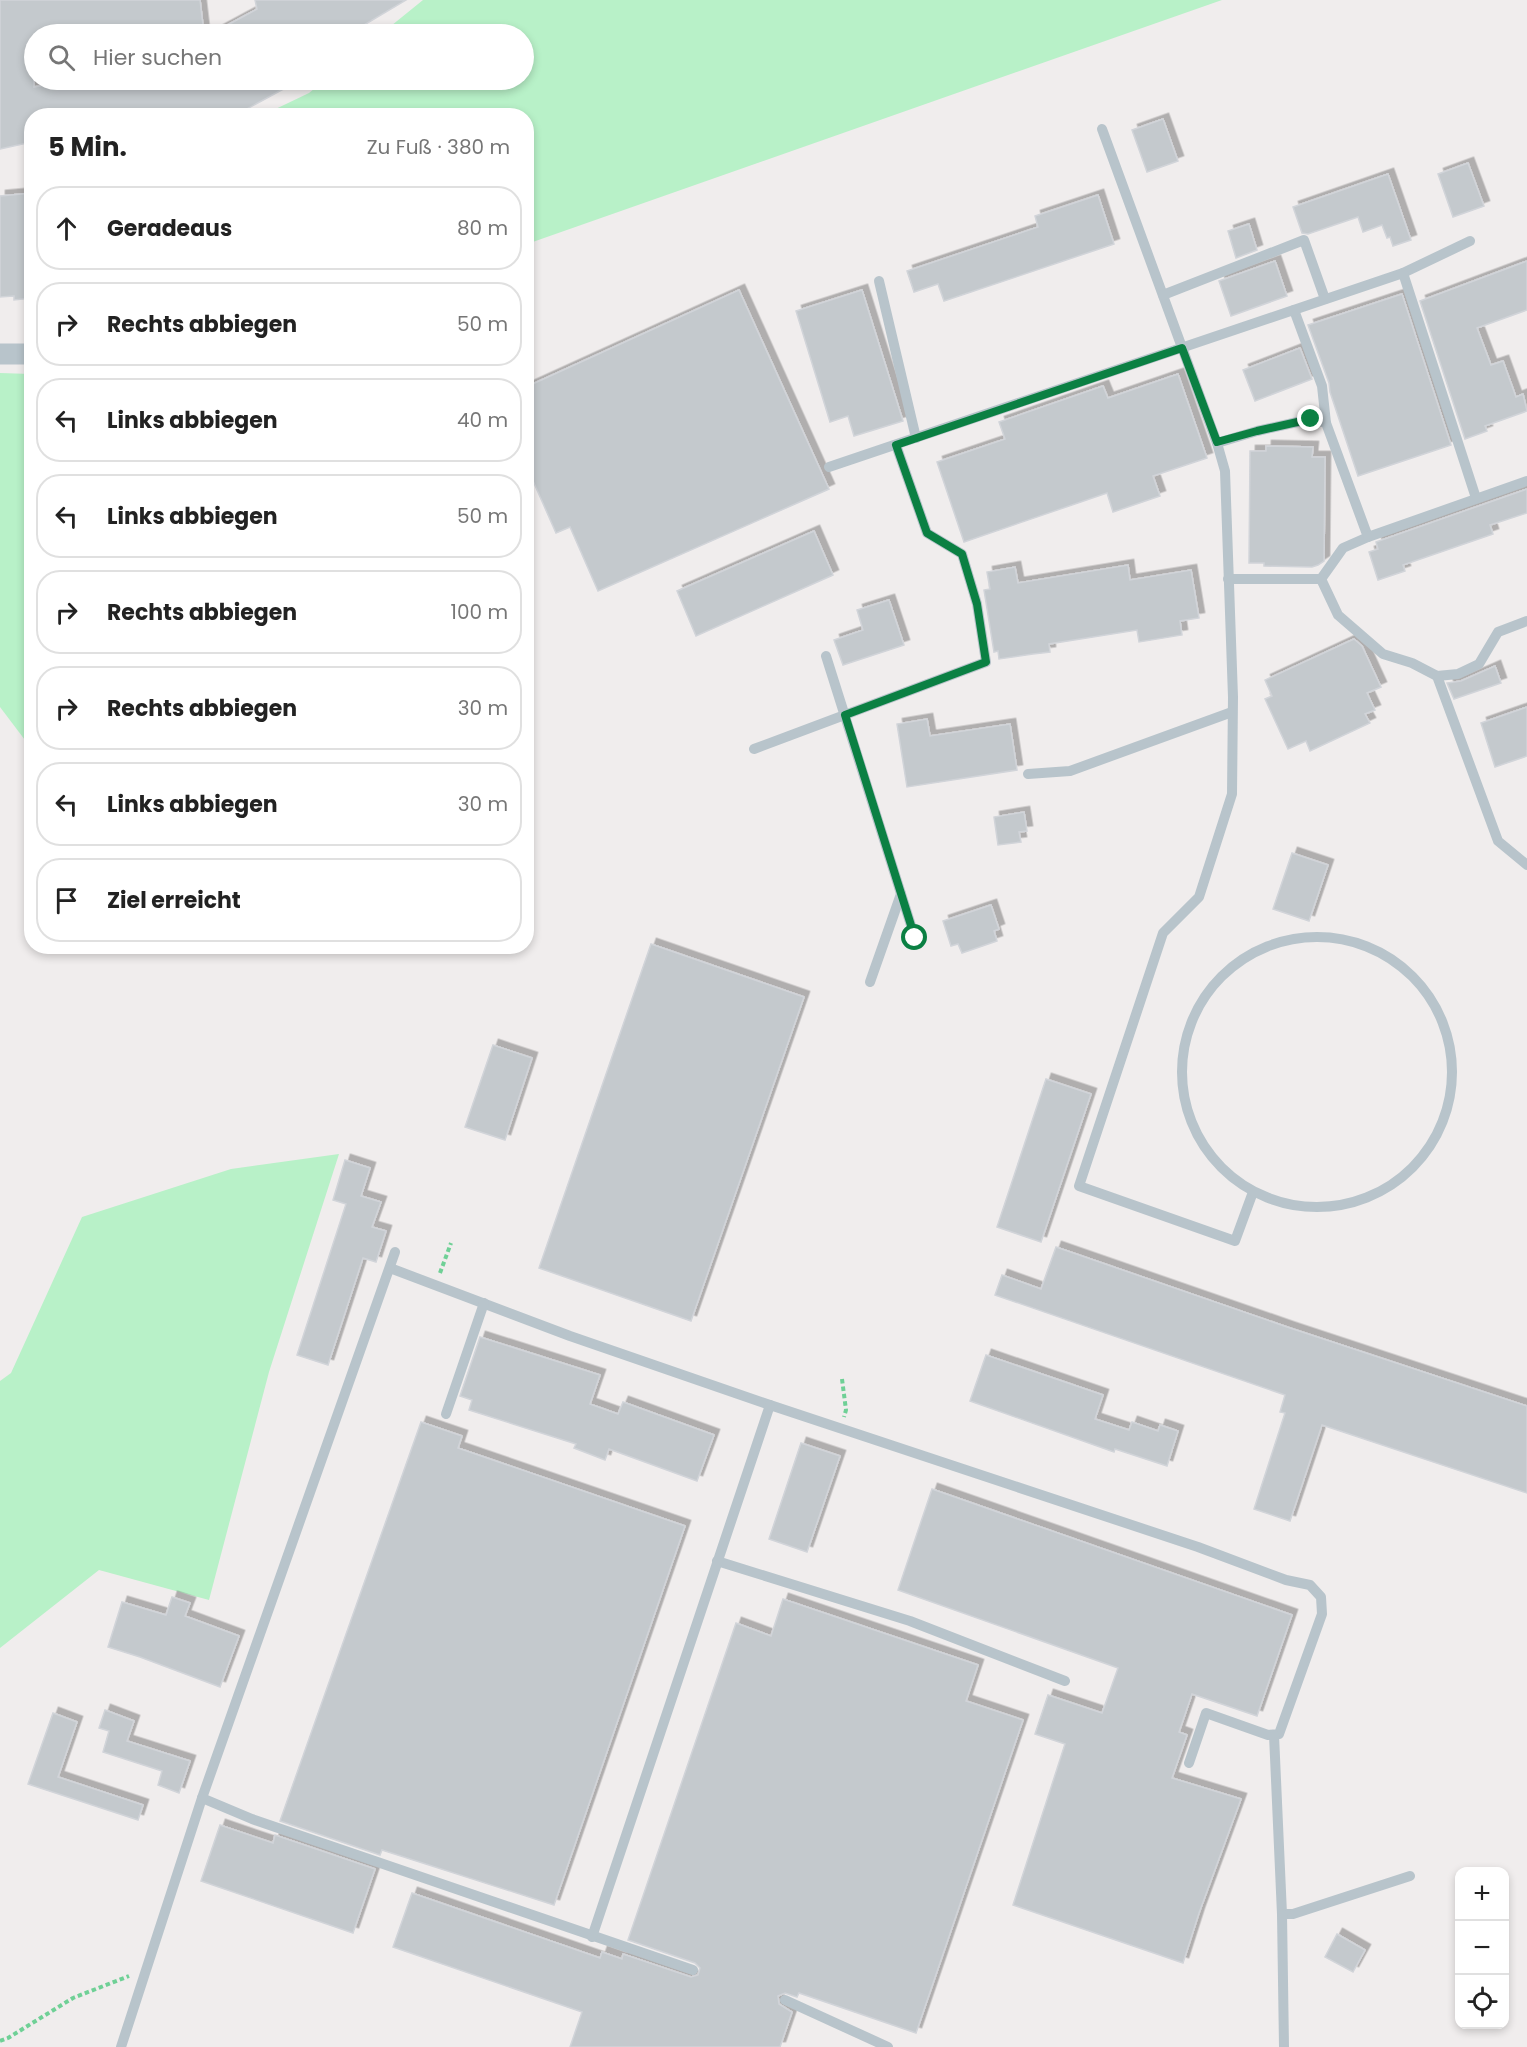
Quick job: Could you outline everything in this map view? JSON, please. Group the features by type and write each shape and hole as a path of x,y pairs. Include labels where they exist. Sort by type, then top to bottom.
{"street":[{"path":"0,354 24,354"}],"lane":[{"path":"1102,129 1226,471 1232,794 1199,897 1162,933 1078,1186 1235,1241 1254,1192"},
{"path":"1163,295 1304,240 1326,299"},
{"path":"829,467 1403,273 1470,241"},
{"path":"1403,273 1476,498"},
{"path":"879,281 916,438"},
{"path":"1294,310 1322,386 1326,423 1368,537"},
{"path":"1217,442 1311,419 1326,423"},
{"path":"754,749 986,662 977,604 962,554 927,533 896,445"},
{"path":"1320,579 1342,548 1527,481"},
{"path":"1228,579 1320,579"},
{"path":"1320,579 1338,615 1383,654 1412,663 1437,676 1458,674 1479,664 1498,632 1527,621"},
{"path":"826,656 915,938"},
{"path":"1437,676 1498,841 1527,865"},
{"path":"1028,774 1070,771 1232,712"},
{"path":"870,982 901,894"},
{"path":"1323,937 1342,939 1362,945 1398,963 1426,992 1436,1009 1450,1047 1451,1088 1447,1107 1431,1144 1419,1161 1389,1187 1352,1203 1322,1207 1292,1205 1254,1192 1221,1168 1208,1152 1190,1117 1184,1097 1183,1057 1187,1037 1203,1000 1229,969 1255,953 1283,941 1323,937"},
{"path":"121,2047 202,1798 395,1252"},
{"path":"390,1268 570,1336 770,1405 1198,1547 1286,1580 1311,1585 1321,1597 1322,1614 1279,1734 1268,1735 1206,1713 1189,1762"},
{"path":"446,1414 484,1304"},
{"path":"592,1936 770,1405"},
{"path":"717,1561 910,1621 1065,1681"},
{"path":"1274,1735 1282,1914 1284,2047"},
{"path":"202,1798 252,1819 693,1970"},
{"path":"1282,1914 1293,1914 1410,1876"},
{"path":"785,2000 888,2047"}],"path":[{"path":"436,1285 451,1243"},
{"path":"841,1428 846,1410 842,1379"},
{"path":"0,2041 73,1998 146,1969"}],"green space":[{"path":"423,0 1222,0 534,242 534,108 278,108 313,90 534,90 534,24 393,24"},
{"path":"0,373 24,374 24,739 0,707"},
{"path":"339,1154 269,1372 209,1600 99,1570 0,1648 0,1381 11,1373 82,1217 231,1169"}],"building":[{"path":"0,0 200,0 203,24 24,24 24,90 282,90 249,108 24,108 24,144 0,149"},
{"path":"255,0 406,0 366,24 229,24 257,9"},
{"path":"1163,119 1178,161 1147,172 1132,130"},
{"path":"1468,163 1484,206 1453,217 1438,174"},
{"path":"1388,174 1411,240 1393,246 1382,225 1363,232 1358,217 1308,234 1302,233 1293,207"},
{"path":"24,194 24,299 14,300 14,296 0,297 0,196"},
{"path":"1098,195 1114,244 944,301 938,284 914,292 907,271 1038,227 1035,216"},
{"path":"1249,224 1257,250 1236,258 1228,231"},
{"path":"1275,261 1287,296 1231,316 1219,281"},
{"path":"1527,261 1527,310 1477,328 1491,365 1503,361 1516,397 1523,394 1527,411 1485,426 1487,431 1465,439 1420,301"},
{"path":"739,290 829,489 598,591 570,527 556,533 534,483 534,383"},
{"path":"862,290 903,421 854,436 848,416 830,422 796,311"},
{"path":"1402,294 1451,445 1358,476 1308,325"},
{"path":"1300,348 1312,379 1255,401 1243,370"},
{"path":"1178,374 1207,458 1153,476 1160,496 1113,512 1107,493 964,542 937,462 1005,439 999,422 1103,386 1108,398"},
{"path":"1266,446 1313,447 1312,457 1325,457 1324,561 1318,565 1312,567 1264,566 1264,563 1249,563 1250,451 1266,451"},
{"path":"1527,489 1527,513 1490,525 1493,534 1403,565 1405,571 1378,580 1369,552 1378,549 1376,542"},
{"path":"814,531 833,575 696,636 677,591"},
{"path":"1128,565 1130,580 1191,570 1199,618 1180,621 1182,635 1139,642 1137,630 1049,644 1050,652 999,659 998,651 994,652 984,590 990,589 987,572 1015,567 1018,583"},
{"path":"889,600 904,645 843,665 834,640 863,630 857,610"},
{"path":"1354,639 1362,646 1381,687 1367,693 1375,710 1365,714 1370,723 1310,751 1306,741 1288,749 1265,699 1272,696 1265,680"},
{"path":"1495,666 1501,683 1454,699 1447,683 1461,681"},
{"path":"1527,707 1527,756 1495,767 1481,723"},
{"path":"927,719 930,736 1010,724 1017,770 907,787 897,724"},
{"path":"1024,812 1027,831 1019,832 1021,842 998,845 994,817"},
{"path":"1292,853 1328,865 1309,921 1273,909"},
{"path":"991,905 999,929 994,931 997,941 962,953 958,944 951,946 943,921"},
{"path":"651,944 804,997 691,1321 539,1268"},
{"path":"493,1045 532,1058 505,1140 465,1127"},
{"path":"1046,1079 1091,1094 1041,1242 997,1227"},
{"path":"345,1160 370,1168 361,1196 381,1202 372,1227 386,1231 376,1262 363,1258 328,1365 297,1355 346,1204 333,1200"},
{"path":"1056,1247 1290,1328 1527,1406 1527,1493 1322,1425 1290,1521 1254,1509 1285,1413 1280,1412 1285,1395 995,1295 1002,1275 1041,1289"},
{"path":"480,1337 600,1375 590,1404 618,1414 623,1402 714,1435 697,1481 609,1449 605,1460 574,1448 576,1444 469,1410 472,1400 460,1396"},
{"path":"986,1355 1103,1395 1095,1419 1129,1430 1132,1422 1158,1431 1160,1425 1178,1431 1167,1466 1115,1449 1114,1452 970,1401"},
{"path":"421,1422 462,1436 458,1448 685,1526 554,1905 382,1850 380,1855 280,1821"},
{"path":"801,1443 840,1456 807,1552 769,1539"},
{"path":"932,1489 1292,1615 1257,1716 1192,1694 1179,1732 1187,1735 1172,1778 1241,1799 1183,1963 1013,1905 1065,1744 1035,1734 1048,1695 1102,1713 1118,1668 898,1590"},
{"path":"172,1597 190,1603 185,1616 239,1636 220,1687 108,1647 122,1602 166,1615"},
{"path":"783,1599 978,1665 966,1701 1023,1720 916,2033 799,1993 797,1997 785,1993 778,1996 779,2004 792,2012 780,2047 570,2047 582,2012 393,1947 412,1893 600,1958 602,1952 622,1959 623,1954 691,1977 698,1975 700,1968 695,1963 628,1940 736,1623 771,1636"},
{"path":"105,1710 134,1721 127,1741 190,1761 179,1793 158,1785 162,1771 103,1752 109,1731 99,1728"},
{"path":"53,1713 77,1722 58,1777 143,1805 138,1820 28,1784"},
{"path":"220,1825 273,1843 275,1835 375,1869 353,1933 201,1881"},
{"path":"1337,1934 1365,1950 1353,1972 1325,1957"}],"route":[{"path":"915,938 845,715 986,662 977,604 962,554 927,533 896,445 1182,348 1217,442 1311,419"}]}
